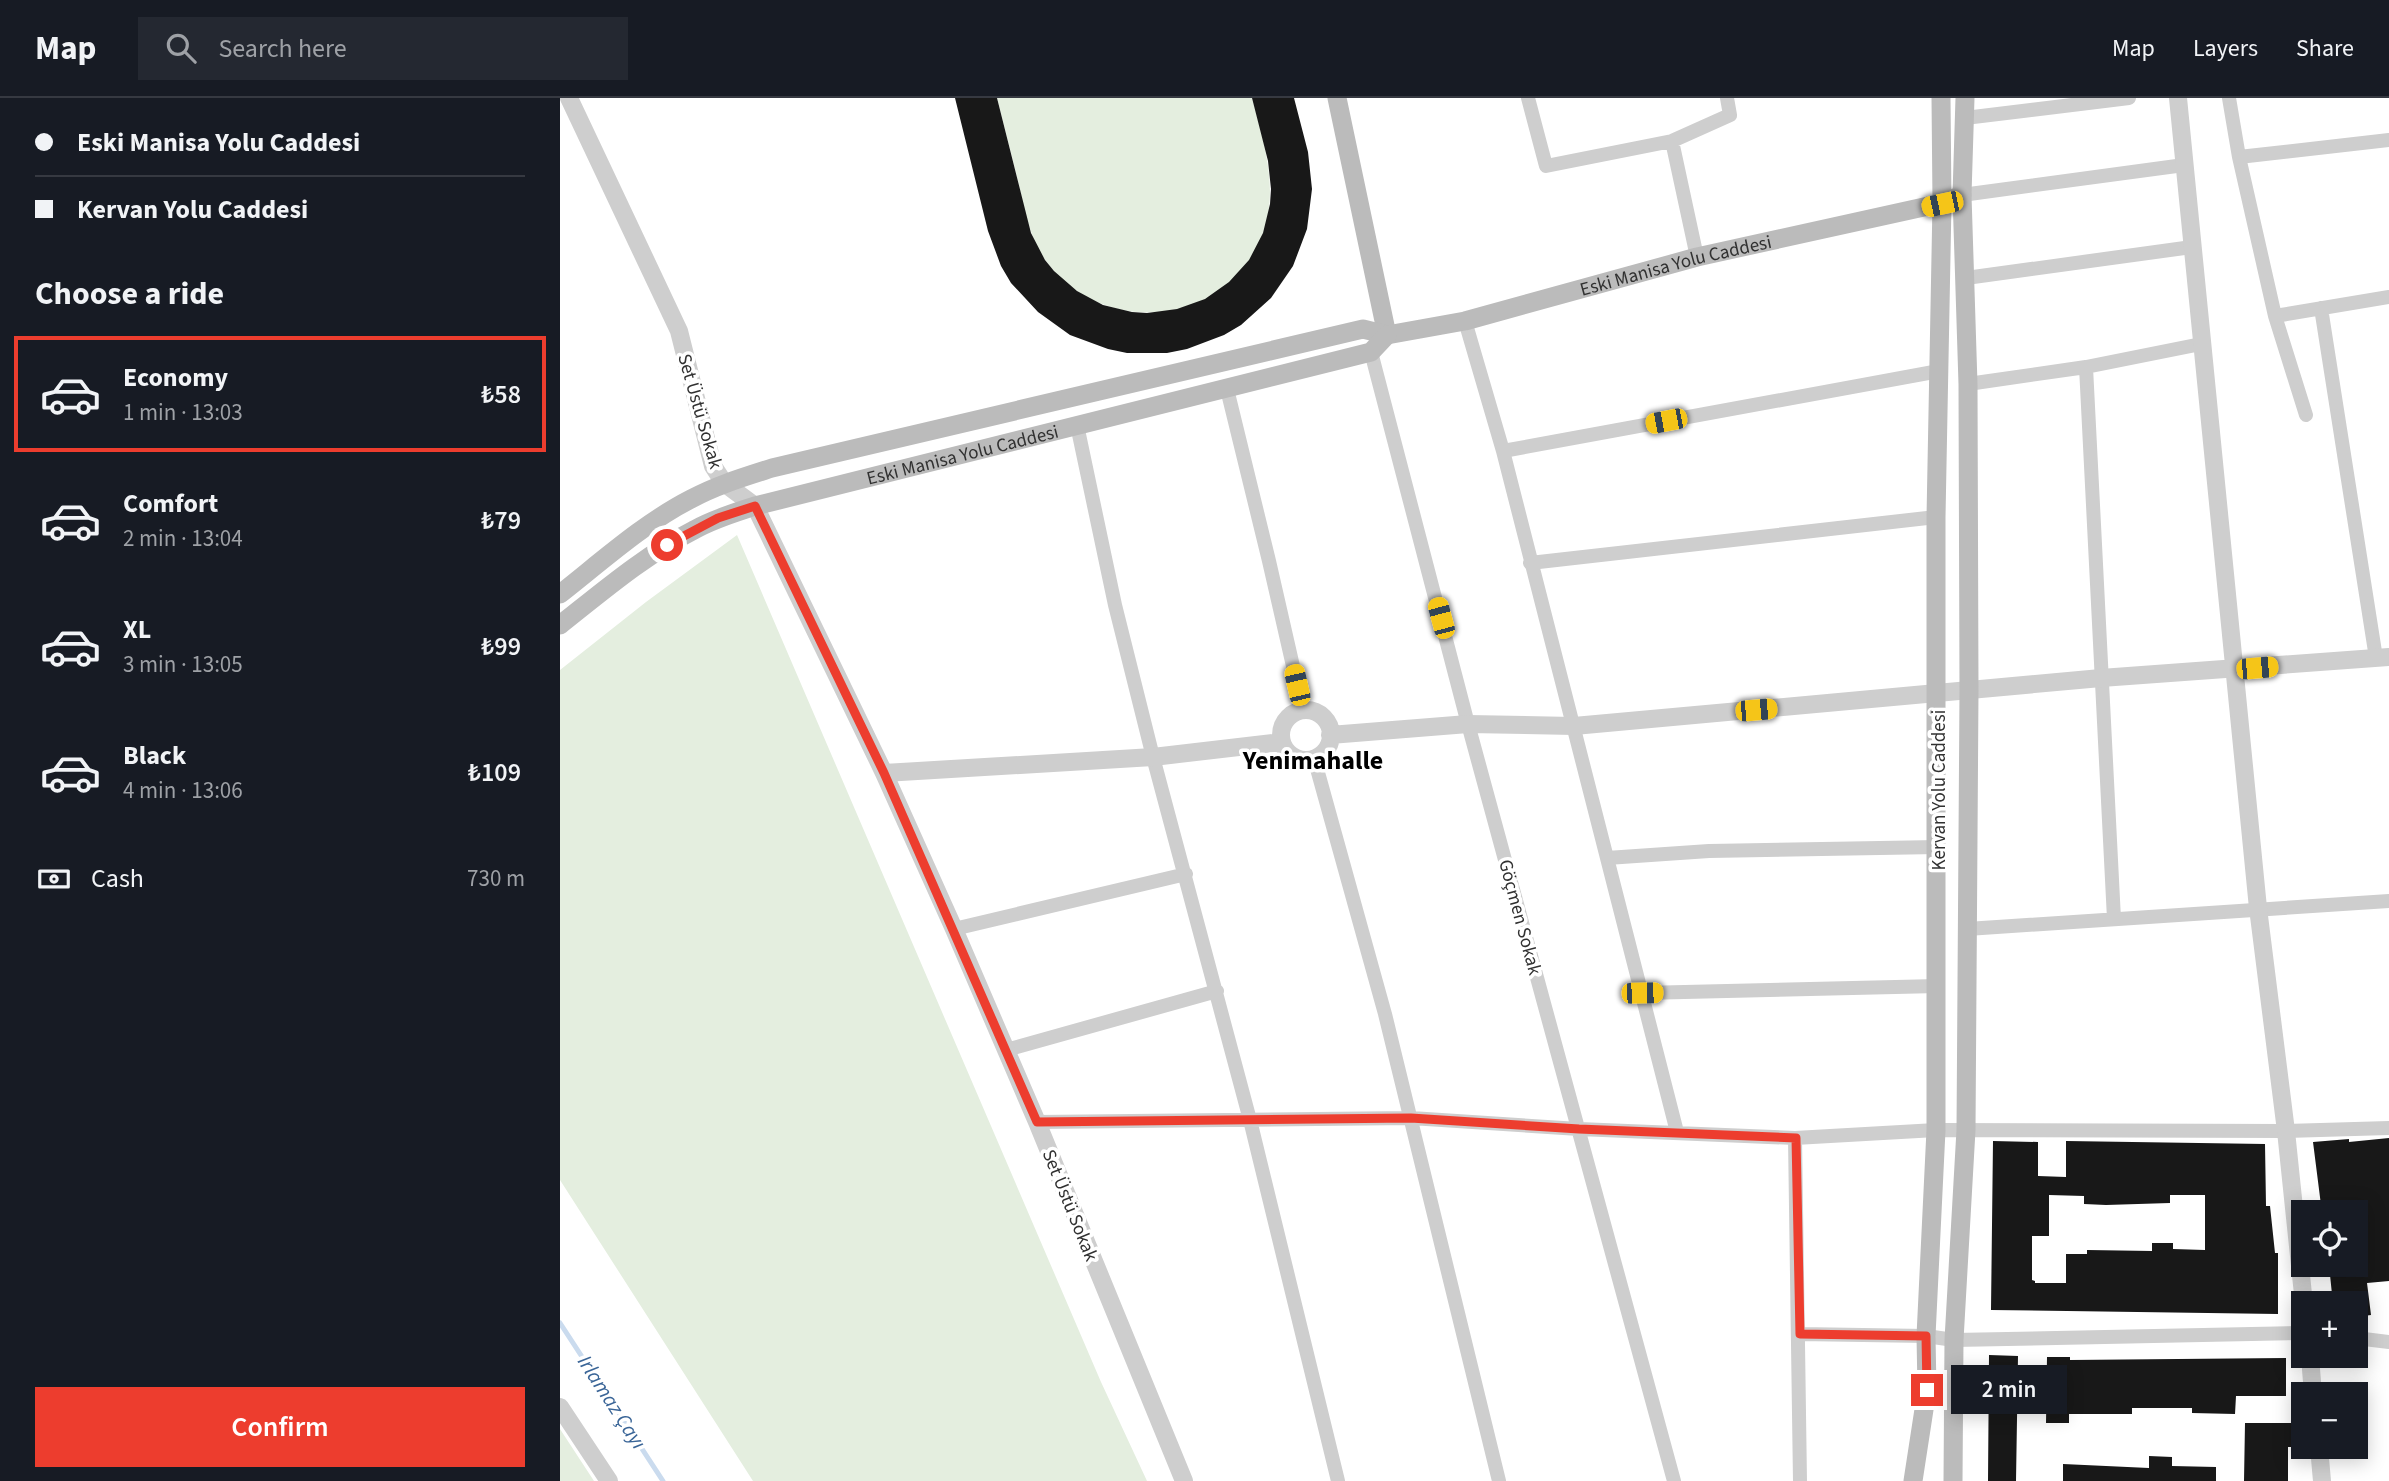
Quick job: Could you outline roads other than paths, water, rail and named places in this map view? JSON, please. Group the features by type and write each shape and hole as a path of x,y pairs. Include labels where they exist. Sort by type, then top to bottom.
{"main road":[{"path":"1337,98 1387,335 1371,352"},
{"name":"Kervan Yolu Caddesi","path":"1913,1481 1927,1390 1926,1336 1936,1130 1936,517 1942,204 1941,98"},
{"name":"Kervan Yolu Caddesi","path":"1953,1481 1954,1340 1966,1130 1969,691 1968,384 1962,195 1965,108"},
{"name":"Eski Manisa Yolu Caddesi","path":"560,593 645,529 689,500 723,483 772,468 1363,329 1387,335 1465,321 1697,257 1942,204 1962,195"},
{"name":"Eski Manisa Yolu Caddesi","path":"560,625 633,568 667,545 718,518 755,506 1371,352"}],"street":[{"name":"Set Üstü Sokak","path":"569,98 679,331 713,466 723,483 755,506 884,773 1037,1122 1184,1481"},
{"path":"1528,98 1546,166 1672,141 1730,115 1727,98"},
{"path":"1965,108 2129,98"},
{"path":"2178,98 2258,908 2303,1291"},
{"path":"2229,98 2239,157 2275,316 2306,415"},
{"path":"2239,157 2389,140"},
{"path":"1672,141 1697,257"},
{"path":"1962,195 2184,165"},
{"path":"1966,278 2192,247"},
{"path":"2275,316 2389,296"},
{"path":"1330,735 1468,724 1574,726 1938,695 2101,678 2383,658 2321,308"},
{"path":"1465,321 1503,450 1677,1132"},
{"path":"1968,384 2086,368 2201,344"},
{"name":"Göçmen Sokak","path":"1371,352 1468,724 1674,1481"},
{"path":"2086,368 2114,919"},
{"path":"1503,450 1939,371"},
{"path":"1227,389 1303,710"},
{"path":"1077,425 1115,605 1250,1120 1338,1481"},
{"path":"1530,563 1936,517"},
{"path":"1303,710 1319,714 1325,720 1330,735 1326,749 1314,758 1294,757 1282,742 1281,732 1292,714 1303,710"},
{"path":"884,773 1153,757 1282,742"},
{"path":"1314,758 1411,1118 1499,1481"},
{"path":"1607,858 1709,851 1938,847"},
{"path":"954,929 1186,874"},
{"path":"1967,929 2389,901"},
{"path":"1642,993 1938,986"},
{"path":"1006,1050 1217,992"},
{"path":"1037,1122 1411,1118 1579,1129 1796,1138 1936,1130 2286,1131 2389,1128"},
{"path":"1796,1138 1800,1481"},
{"path":"1800,1334 1926,1336 1954,1340 2291,1333"},
{"path":"2368,1339 2389,1342"},
{"path":"560,1408 608,1481"},
{"path":"2320,1459 2322,1481"}],"waterway":[{"name":"Irlamaz Çayı","path":"560,1323 663,1481"}],"district":[{"name":"Yenimahalle","path":"1313,760"}]}
